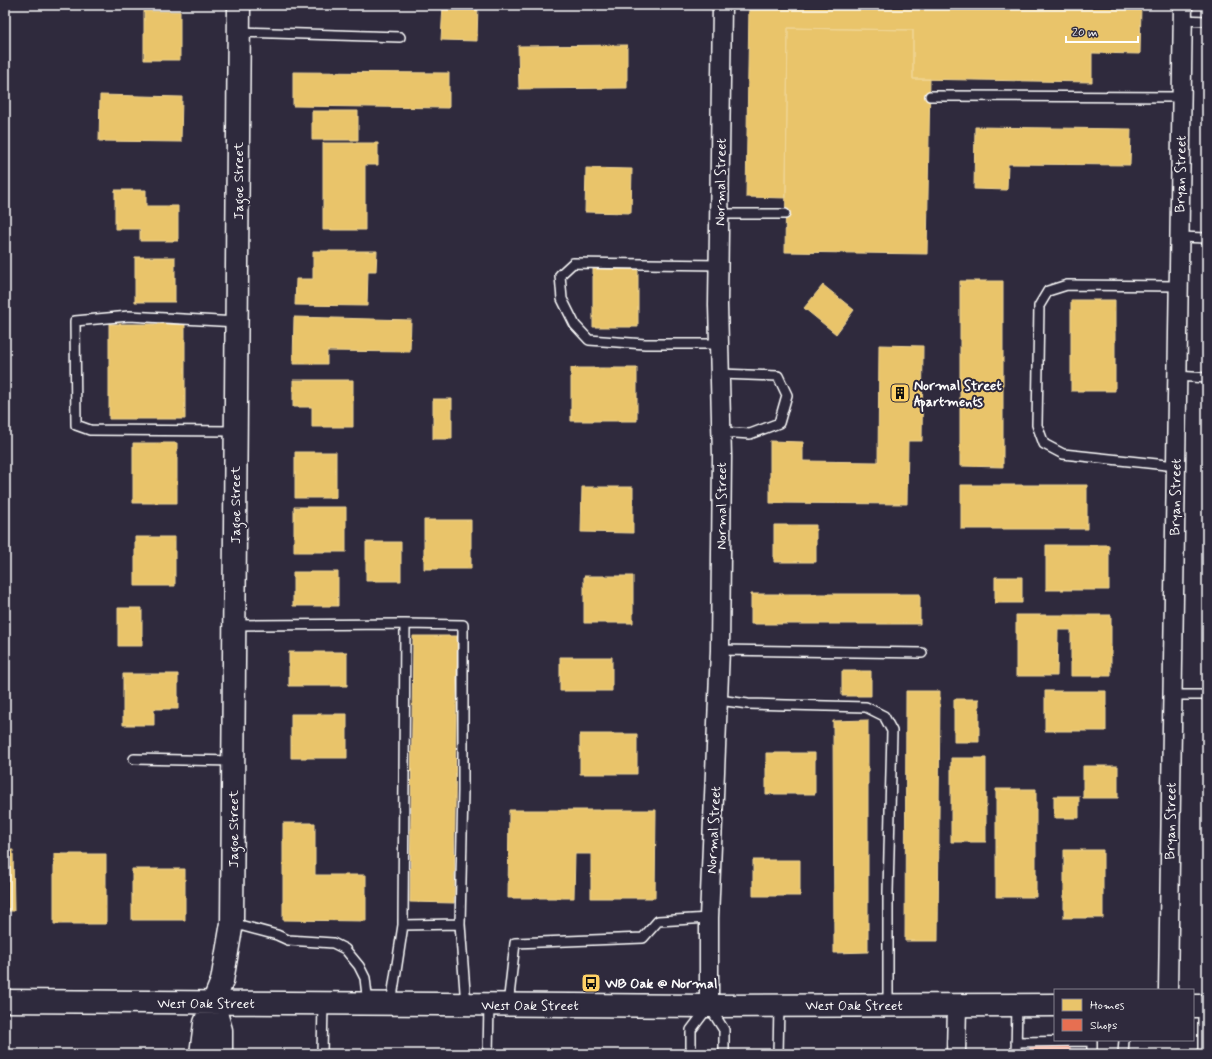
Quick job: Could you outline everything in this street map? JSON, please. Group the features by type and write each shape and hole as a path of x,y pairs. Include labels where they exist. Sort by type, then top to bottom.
{"street":[{"name":"Jagoe Street","path":"201,1054 205,1022 222,981 232,923 239,5"},
{"name":"Normal Street","path":"708,1006 708,918 719,700 720,650 721,432 719,265 722,5"},
{"name":"Bryan Street","path":"1168,989 1182,13"},
{"name":"West Oak Street","path":"5,1001 708,1006 1054,1005"},
{"path":"213,1003 221,1030 221,1054"},
{"path":"956,1054 957,1005"}],"lane":[{"path":"1182,13 1207,21"},
{"path":"239,32 400,37"},
{"path":"930,96 1181,97"},
{"path":"720,214 785,214"},
{"path":"1179,238 1207,238"},
{"path":"719,265 573,263 560,275 562,299 575,325 589,340 645,344 719,344"},
{"path":"1176,466 1063,454 1044,444 1037,425 1039,306 1048,290 1067,284 1178,286"},
{"path":"236,430 90,430 76,425 75,321 130,316 237,322"},
{"path":"720,374 778,376 787,395 779,423 750,434 721,432"},
{"path":"1177,376 1207,378"},
{"path":"391,1004 403,925 405,624"},
{"path":"234,625 463,625 463,791 460,924 466,1005"},
{"path":"720,650 922,653"},
{"path":"1172,695 1207,696"},
{"path":"719,700 748,704 866,707 884,716 892,730 888,884 888,1005"},
{"path":"134,759 233,761"},
{"path":"488,1054 515,943 643,938 658,921 708,918"},
{"path":"232,923 277,935 288,940 333,943 345,949 359,966 365,978 368,1004"},
{"path":"403,925 460,924"},
{"path":"322,1054 323,1004"},
{"path":"1016,1054 1017,1005"},
{"path":"691,1054 691,1030 708,1006 724,1030 724,1054"},
{"path":"778,1054 779,1006"},
{"path":"1201,1006 1203,1054"},
{"path":"1016,1042 1092,1041 1092,1054"},
{"path":"1123,1054 1124,1041"}],"building: Homes":[{"path":"443,5 478,5 477,41 441,40"},
{"path":"749,5 1141,5 1140,54 1092,53 1092,82 913,79 913,30 788,28 786,198 746,197"},
{"path":"144,11 180,11 180,60 144,60"},
{"path":"788,28 913,30 913,79 930,79 927,254 785,252"},
{"path":"627,45 627,88 519,89 518,46"},
{"path":"293,72 449,73 449,108 293,106"},
{"path":"100,95 182,97 181,142 99,141"},
{"path":"312,111 358,111 358,140 312,140"},
{"path":"975,127 1131,129 1130,165 1008,164 1007,190 974,189"},
{"path":"323,143 378,143 378,165 365,165 365,230 323,230"},
{"path":"586,168 632,169 631,213 585,212"},
{"path":"115,190 146,190 146,206 178,206 178,241 140,241 140,229 115,229"},
{"path":"313,251 377,251 376,271 368,271 367,306 295,305 296,279 313,279"},
{"path":"135,257 175,257 175,302 135,302"},
{"path":"593,268 638,268 638,327 593,327"},
{"path":"960,281 1003,281 1003,467 960,466"},
{"path":"823,285 854,310 836,334 804,308"},
{"path":"1071,300 1115,300 1115,391 1071,391"},
{"path":"294,317 411,320 410,352 327,351 327,364 293,364"},
{"path":"109,324 185,324 185,419 109,419"},
{"name":"Normal Street Apartments","path":"879,345 923,346 922,441 908,441 907,504 770,503 770,441 803,442 803,461 878,462"},
{"path":"571,368 637,368 637,421 571,421"},
{"path":"293,380 353,380 353,427 312,427 312,407 293,407"},
{"path":"433,399 452,399 452,439 433,439"},
{"path":"133,443 177,443 177,503 133,503"},
{"path":"295,452 336,452 336,498 295,498"},
{"path":"961,485 1087,485 1087,529 961,529"},
{"path":"582,487 633,487 633,533 581,532"},
{"path":"294,507 346,507 346,552 294,552"},
{"path":"424,520 471,520 471,569 424,569"},
{"path":"774,525 816,525 816,562 774,562"},
{"path":"135,537 175,537 175,586 135,586"},
{"path":"366,542 401,542 401,581 366,581"},
{"path":"1046,545 1109,545 1109,590 1046,590"},
{"path":"293,572 338,572 338,606 293,606"},
{"path":"584,576 633,576 633,623 584,623"},
{"path":"995,577 1022,577 1022,603 995,603"},
{"path":"751,594 920,594 920,624 751,624"},
{"path":"118,608 142,608 142,646 118,646"},
{"path":"1016,615 1111,615 1111,676 1071,676 1071,630 1058,630 1057,676 1016,676"},
{"path":"413,636 457,636 454,903 410,902"},
{"path":"289,652 347,652 347,686 289,686"},
{"path":"560,657 612,657 612,691 560,691"},
{"path":"842,671 871,671 871,696 842,696"},
{"path":"123,674 178,674 178,709 154,709 154,725 123,725"},
{"path":"906,691 940,691 938,941 905,941"},
{"path":"1045,691 1106,691 1106,731 1045,731"},
{"path":"954,699 979,699 979,742 954,742"},
{"path":"291,714 347,714 347,758 291,758"},
{"path":"868,720 868,952 834,953 833,721"},
{"path":"580,734 637,734 637,774 580,774"},
{"path":"766,753 815,753 815,794 766,794"},
{"path":"951,758 986,758 986,842 951,842"},
{"path":"1083,766 1118,766 1118,798 1083,798"},
{"path":"996,789 1036,789 1036,897 996,897"},
{"path":"1054,796 1079,796 1079,818 1054,818"},
{"path":"509,810 656,810 655,898 591,898 591,854 575,854 574,898 508,898"},
{"path":"283,823 315,823 315,875 366,875 366,921 283,920"},
{"path":"5,850 13,850 14,911 5,911"},
{"path":"1064,850 1103,850 1103,918 1064,918"},
{"path":"54,854 106,854 106,924 54,924"},
{"path":"753,860 800,860 800,896 753,896"},
{"path":"132,869 185,869 185,920 132,920"}],"building: Shops":[{"path":"1030,1046 1070,1046 1070,1054 1030,1054"}],"place":[{"name":"Normal Street Apartments","path":"900,393"},
{"name":"WB Oak @ Normal","path":"591,983"}]}
